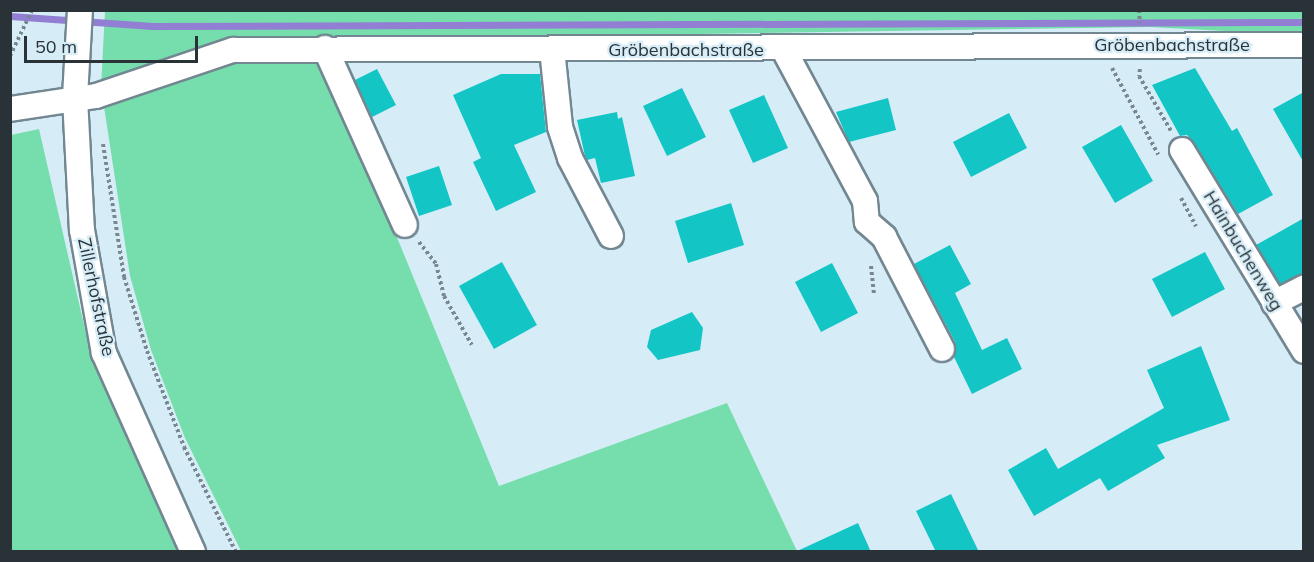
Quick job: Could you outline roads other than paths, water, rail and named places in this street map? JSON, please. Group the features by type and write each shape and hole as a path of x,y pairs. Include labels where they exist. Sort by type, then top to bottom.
{"street":[{"name":"Zillerhofstraße","path":"80,10 75,98 82,230 104,353 193,552"},
{"name":"Gröbenbachstraße","path":"10,109 96,96 233,50 325,48 784,50 1100,44 1304,45"},
{"path":"325,48 405,225"},
{"path":"552,49 560,127 570,158 611,236"},
{"path":"784,50 865,201 867,222 884,237 942,349"},
{"name":"Hainbuchenweg","path":"1173,158 1274,303 1304,351"},
{"path":"1274,303 1304,288"}],"waterway":[{"path":"10,16 153,26 1304,22"}]}
